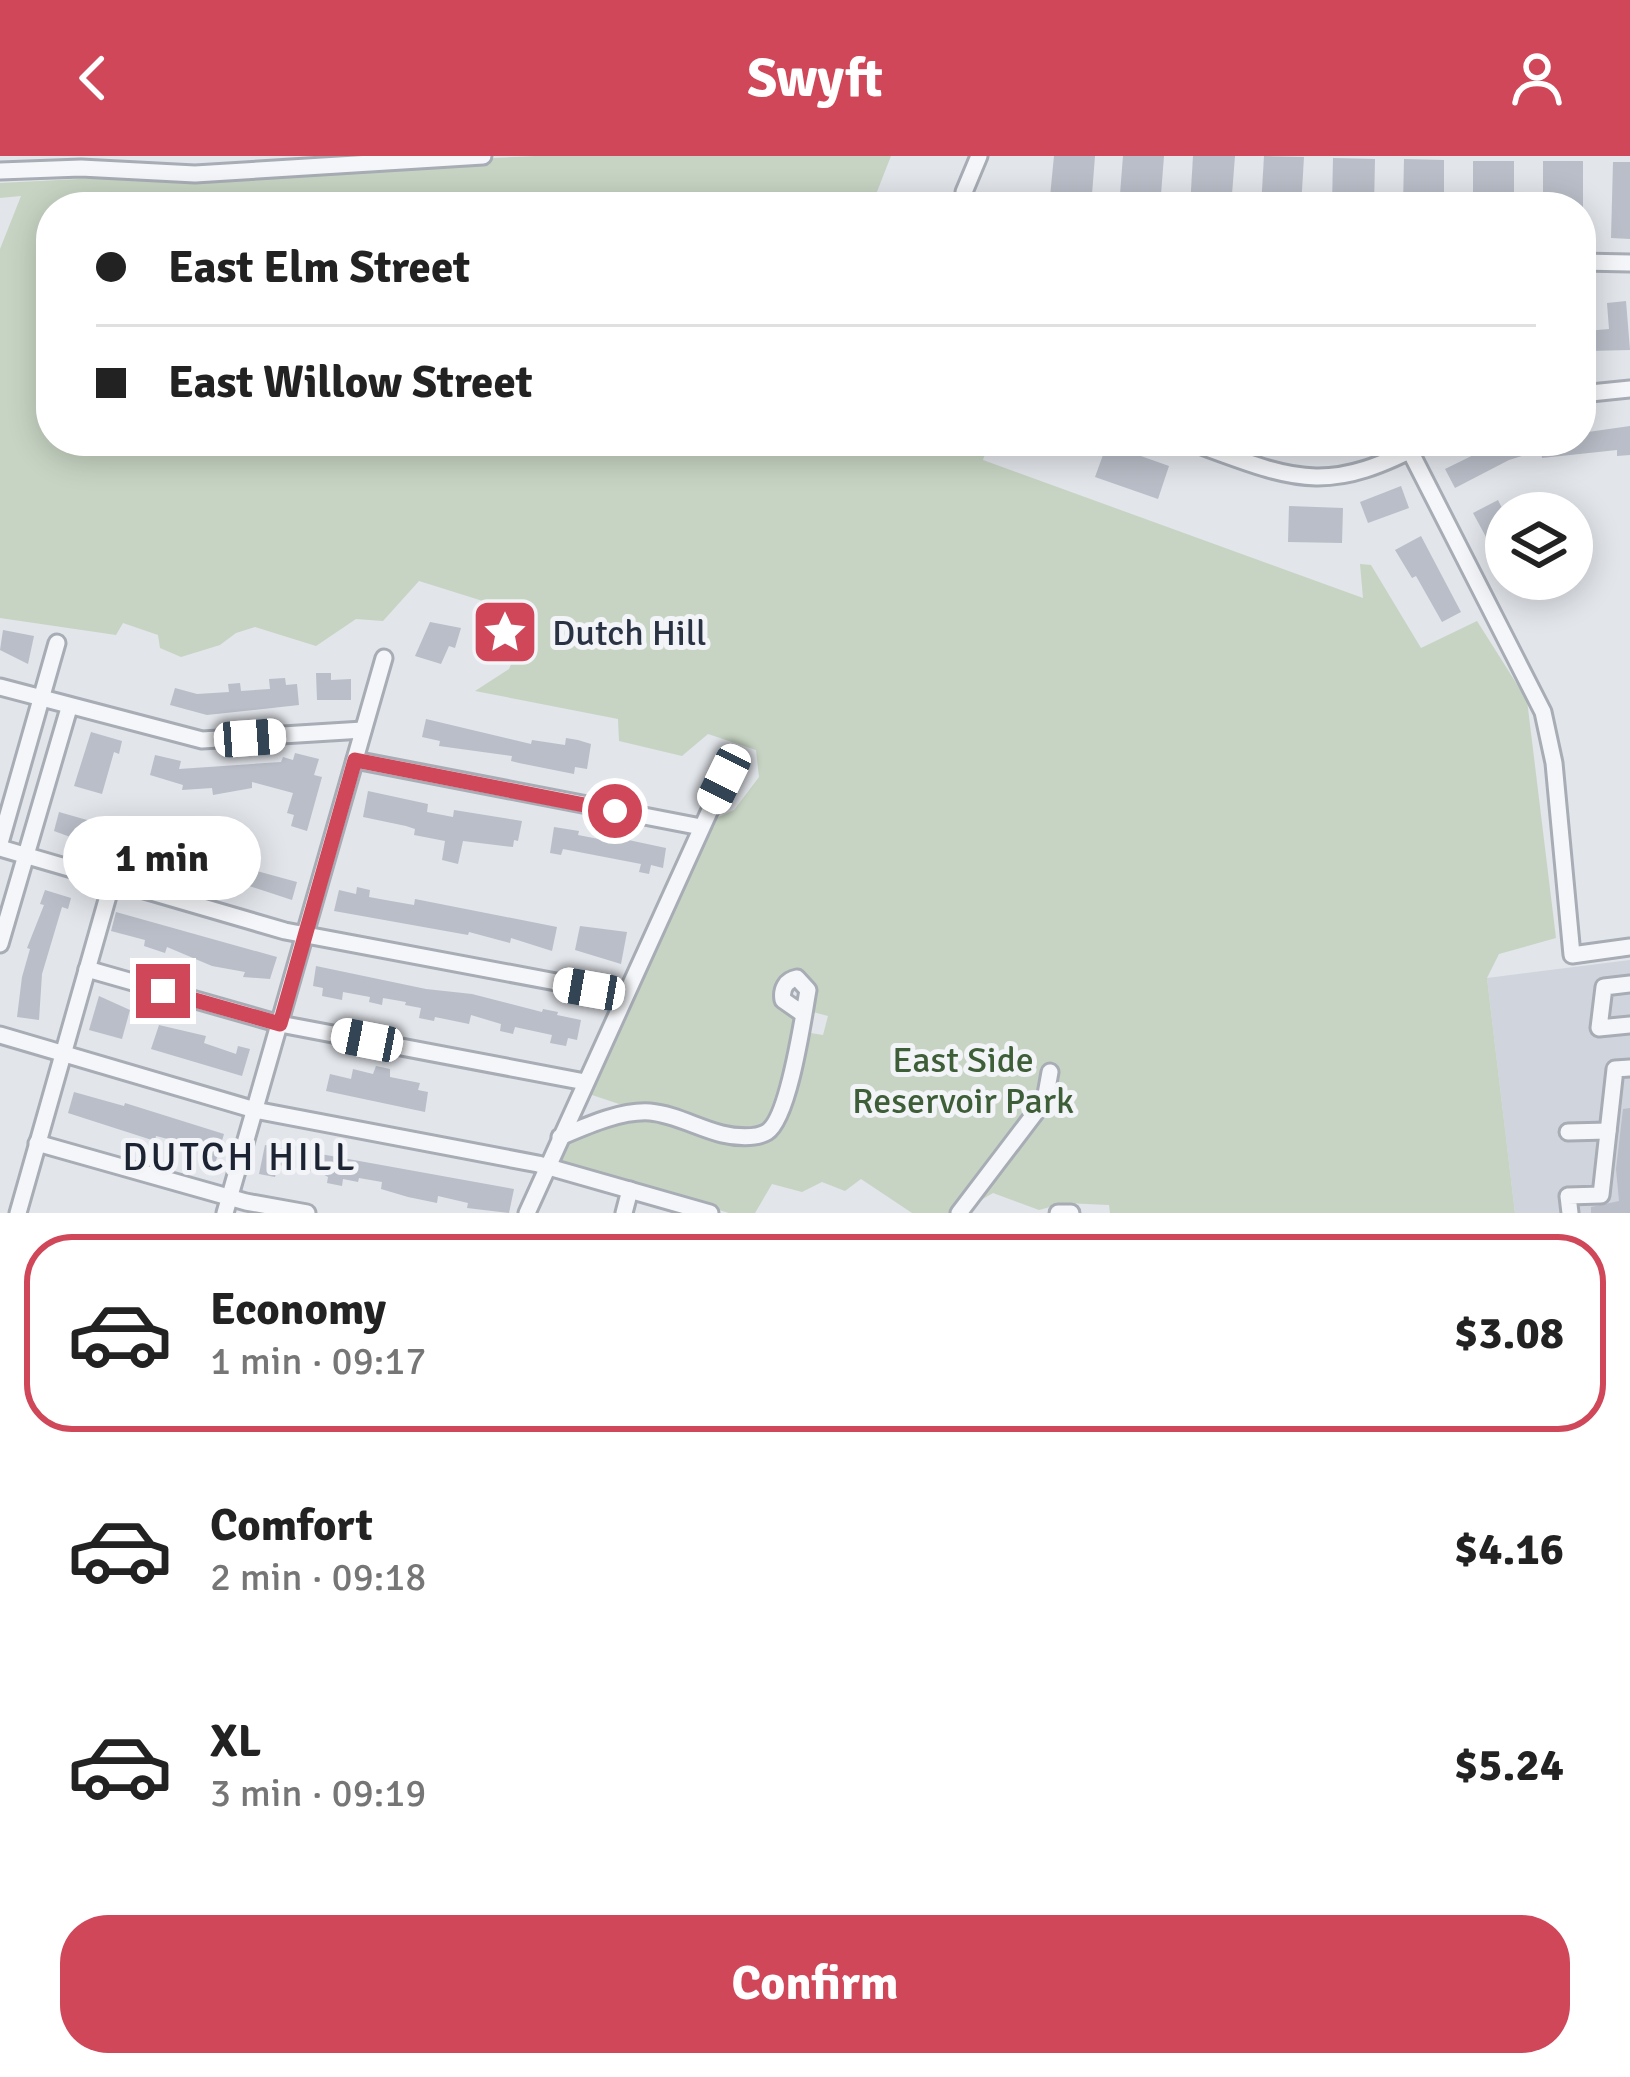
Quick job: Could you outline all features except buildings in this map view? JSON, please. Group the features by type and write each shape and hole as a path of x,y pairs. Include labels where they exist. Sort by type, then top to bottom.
{"street":[{"path":"0,171 195,174 484,156"},
{"path":"964,192 980,156"},
{"path":"1596,262 1630,263"},
{"path":"1596,392 1630,389"},
{"path":"1230,456 1276,472 1321,478 1368,471 1400,456"},
{"path":"1413,456 1543,712 1554,764 1572,955 1630,947"},
{"path":"57,643 0,845 304,935 625,995"},
{"path":"228,1205 385,658"},
{"path":"0,687 202,740 363,730"},
{"path":"0,944 69,708"},
{"path":"355,760 700,827"},
{"path":"527,1213 724,779"},
{"path":"18,1213 112,881"},
{"path":"87,969 280,1024 585,1082"},
{"path":"1630,984 1604,987 1599,1028 1630,1025"},
{"path":"560,1137 650,1112 726,1135 758,1136 769,1131 788,1086 803,1014"},
{"path":"0,1035 254,1110 547,1167 710,1213"},
{"path":"1570,1213 1568,1196 1601,1195 1616,1069 1630,1068"},
{"path":"959,1213 1045,1100 1050,1072"},
{"path":"1568,1132 1608,1131"},
{"path":"38,1143 228,1205 307,1213"},
{"path":"624,1213 630,1190"},
{"path":"1058,1213 1070,1213"}],"shaded area":[{"path":"1630,960 1630,1213 1515,1213 1487,978"}],"green space":[{"name":"East Side Reservoir Park","path":"535,156 891,156 877,192 36,192 36,456 984,456 983,460 1363,598 1360,564 1371,565 1421,648 1477,621 1527,700 1556,938 1499,954 1487,978 1515,1213 1110,1213 1109,1205 1065,1203 1039,1210 993,1193 959,1213 912,1213 861,1179 845,1191 822,1182 802,1192 772,1184 755,1213 729,1213 561,1163 569,1142 621,1122 665,1122 755,1145 786,1122 804,1032 823,1035 828,1016 813,1012 815,990 798,974 777,997 782,1009 797,1018 786,1079 775,1108 756,1131 724,1129 657,1105 634,1109 589,1094 712,820 734,810 759,777 756,750 708,734 682,756 619,741 618,719 475,691 509,669 528,624 515,611 419,581 383,621 356,619 316,646 255,627 181,657 160,648 158,635 123,623 116,635 0,618 0,249 21,196 0,198 0,183"}],"place":[{"name":"Dutch Hill","path":"505,632"}],"district":[{"name":"DUTCH HILL","path":"240,1156"}],"route":[{"path":"163,991 280,1024 355,760 615,811"}]}
